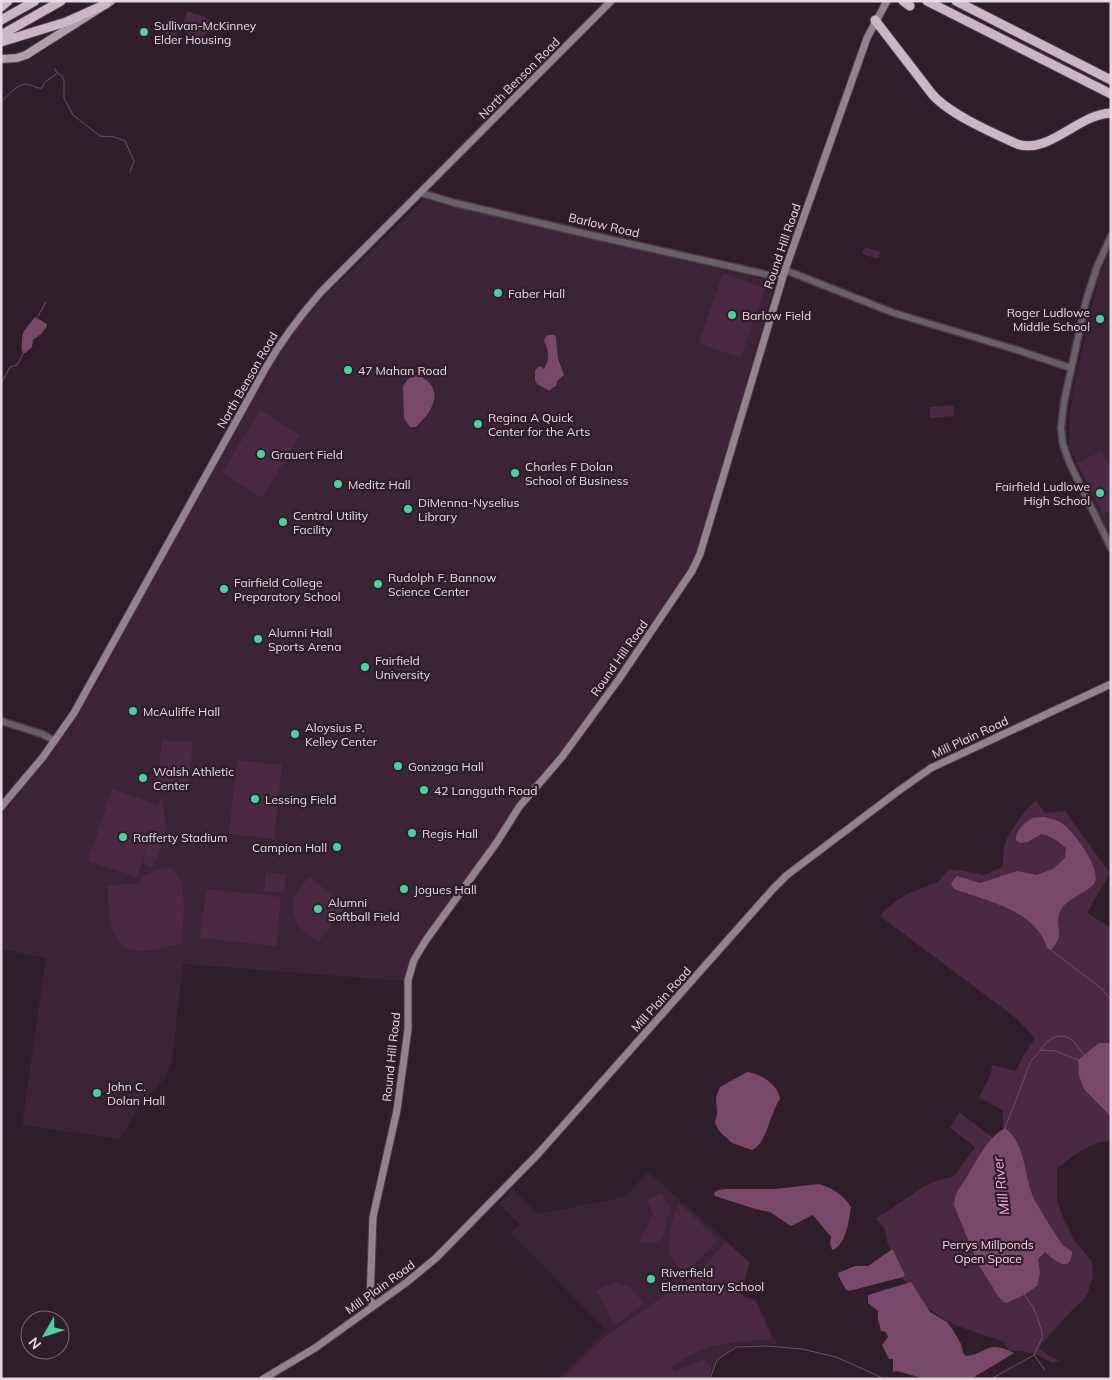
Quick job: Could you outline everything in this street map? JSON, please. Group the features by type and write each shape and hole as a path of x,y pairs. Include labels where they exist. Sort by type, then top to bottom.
{"highway":[{"path":"1,7 8,1"},
{"path":"1,20 35,1"},
{"path":"1,35 61,1"},
{"path":"927,1 1111,94"},
{"path":"956,1 1111,80"},
{"path":"1,42 66,22 109,3"},
{"path":"875,20 941,104 1017,144 1028,147 1041,145 1091,117 1111,113"}],"main road":[{"name":"North Benson Road","path":"1,807 69,721 279,344 321,292 611,1"},
{"name":"Round Hill Road","path":"373,1306 370,1298 372,1225 399,1102 408,1029 408,980 414,960 519,807 562,757 619,679 692,571 700,554 782,278 867,38 875,20 887,1"},
{"path":"1,59 17,58 26,55 109,3"},
{"name":"Mill Plain Road","path":"263,1379 299,1358 426,1267 522,1171 782,879 931,768 1111,684"}],"street":[{"name":"Barlow Road","path":"421,192 483,209 782,278"},
{"path":"1111,236 1097,267 1086,301 1071,368 1061,428 1063,445 1070,464 1111,548"},
{"path":"785,270 894,313 1014,348 1071,368"},
{"path":"1,720 42,734 55,741"}],"shaded area":[{"name":"Fairfield University","path":"424,199 771,281 773,289 696,555 684,578 638,648 556,759 523,796 467,881 419,944 410,959 405,981 183,964 172,1060 164,1079 138,1108 120,1139 22,1125 46,958 1,949 1,815 58,745 96,685 145,591 229,440 283,347 298,325 326,294"},
{"name":"Fairfield Ludlowe High School","path":"1111,249 1111,540 1069,446 1069,417 1077,371 1101,268"},
{"name":"Riverfield Elementary School","path":"648,1172 750,1262 742,1295 756,1300 777,1344 736,1345 717,1360 710,1379 557,1379 606,1330 511,1233 520,1225 499,1204 513,1189 538,1214 625,1197"}],"green space":[{"path":"188,11 211,20 212,25 200,42 187,34 185,30 184,21"},
{"path":"171,17 178,20 176,25 179,27 175,38 165,34"},
{"path":"865,247 880,252 878,259 862,254"},
{"name":"Barlow Field","path":"723,273 765,288 741,358 699,343"},
{"path":"954,405 954,416 930,418 930,407"},
{"name":"Grauert Field","path":"260,410 300,435 262,498 222,473"},
{"path":"1102,451 1111,468 1111,510 1103,514 1077,463"},
{"path":"162,740 193,742 188,791 157,788"},
{"name":"Lessing Field","path":"237,760 282,765 274,839 229,834"},
{"name":"Rafferty Stadium","path":"112,789 159,805 159,800 163,798 166,830 157,859 152,867 143,863 149,839 137,877 88,861"},
{"name":"Perrys Millponds Open Space","path":"1036,801 1045,813 1065,811 1110,873 1087,913 1111,928 1111,1141 1089,1147 1076,1154 1057,1169 1057,1200 1061,1213 1076,1243 1092,1261 1093,1276 1083,1301 1073,1309 1039,1347 1042,1351 1060,1361 1052,1363 1032,1353 1009,1351 1003,1341 963,1328 928,1308 905,1283 887,1242 886,1232 876,1218 923,1187 933,1182 953,1177 975,1147 950,1128 959,1112 997,1141 1003,1137 1003,1110 979,1098 991,1073 992,1065 1016,1071 1035,1038 1016,1018 880,916 887,908 907,894 938,882 949,869 983,875 1003,867 1004,847 1009,836 1022,815"},
{"path":"170,867 176,873 183,891 184,914 181,944 153,950 131,950 117,938 113,929 107,886 138,883 148,874"},
{"path":"266,872 286,875 284,893 264,891"},
{"name":"Alumni Softball Field","path":"309,877 342,902 344,908 318,942 300,927 295,920 293,912 296,895"},
{"path":"206,889 281,897 276,946 200,938"},
{"path":"662,1193 670,1209 663,1238 657,1242 641,1243 653,1214 647,1200"},
{"path":"679,1203 717,1239 716,1243 686,1273 674,1261 669,1247 669,1232"},
{"path":"726,1242 749,1262 741,1295 755,1301 772,1337 769,1340 743,1341 706,1348 694,1353 672,1368 675,1371 702,1360 706,1361 711,1365 709,1379 561,1379 608,1334 695,1275"},
{"path":"617,1282 629,1287 644,1303 619,1323 614,1323 596,1290"}],"water":[{"path":"35,317 47,324 47,326 33,340 32,347 23,353 23,333"},
{"path":"546,336 556,337 558,359 564,375 550,391 537,384 535,380 535,370 540,366 544,369 547,362 548,352 544,341"},
{"path":"416,375 431,385 434,400 425,418 416,427 410,427 404,418 403,386 408,379"},
{"path":"1045,817 1061,823 1074,835 1092,863 1096,879 1093,885 1062,908 1058,919 1058,939 1051,950 1047,948 1041,935 1032,924 1021,916 995,903 954,889 951,883 957,876 980,883 1017,871 1036,875 1053,869 1065,858 1066,848 1060,843 1051,837 1041,834 1028,842 1020,843 1016,840 1021,827 1030,819"},
{"path":"1099,1043 1111,1043 1111,1117 1084,1089 1079,1076 1078,1060"},
{"path":"747,1072 758,1075 772,1084 780,1099 765,1135 757,1147 752,1150 732,1143 719,1131 715,1123 717,1113 716,1097 720,1087"},
{"path":"1005,1128 1012,1135 1021,1152 1034,1199 1061,1242 1072,1252 1069,1263 1062,1264 1045,1252 1038,1259 1040,1272 1037,1286 1007,1303 998,1296 977,1262 954,1205 958,1190 984,1148 997,1133"},
{"path":"819,1184 837,1192 851,1207 844,1238 837,1248 832,1250 831,1237 813,1215 791,1226 770,1212 715,1196 714,1193 725,1189 775,1189"},
{"path":"893,1250 905,1275 903,1277 849,1291 846,1290 838,1273 855,1266 868,1266"},
{"path":"911,1282 930,1312 947,1322 953,1330 966,1356 992,1347 998,1347 1014,1353 971,1379 922,1378 897,1371 893,1372 893,1359 889,1359 882,1345 888,1337 886,1332 881,1331 878,1311 868,1303 868,1295"}],"waterway":[{"path":"55,69 64,81 64,98 73,115 100,136 114,137 125,141 134,161 130,172"},
{"path":"1,102 16,88 23,85 28,84 42,88 44,83 56,74"},
{"path":"37,318 46,302"},
{"path":"1,384 10,367 17,365 24,352"},
{"path":"1051,950 1102,989 1111,1000"},
{"path":"1041,1049 1051,1039 1063,1036 1068,1037 1074,1042 1085,1056"},
{"name":"Mill River","path":"1005,1128 1031,1061 1041,1050 1056,1051 1078,1060"},
{"name":"Mill River","path":"991,1379 1034,1355 1042,1338 1042,1331 1033,1307 1024,1294"},
{"name":"Mill River","path":"710,1379 717,1360 736,1347 768,1346 802,1349 836,1357 885,1379"},
{"path":"1034,1355 1045,1370"}],"place":[{"name":"Sullivan-McKinney Elder Housing","path":"144,32"},
{"name":"Faber Hall","path":"498,293"},
{"name":"Barlow Field","path":"732,315"},
{"name":"Roger Ludlowe Middle School","path":"1100,319"},
{"name":"47 Mahan Road","path":"348,370"},
{"name":"Regina A Quick Center for the Arts","path":"478,424"},
{"name":"Grauert Field","path":"261,454"},
{"name":"Charles F Dolan School of Business","path":"515,473"},
{"name":"Meditz Hall","path":"338,484"},
{"name":"Fairfield Ludlowe High School","path":"1100,493"},
{"name":"DiMenna-Nyselius Library","path":"408,509"},
{"name":"Central Utility Facility","path":"283,522"},
{"name":"Rudolph F. Bannow Science Center","path":"378,584"},
{"name":"Fairfield College Preparatory School","path":"224,589"},
{"name":"Alumni Hall Sports Arena","path":"258,639"},
{"name":"Fairfield University","path":"365,667"},
{"name":"McAuliffe Hall","path":"133,711"},
{"name":"Aloysius P. Kelley Center","path":"295,734"},
{"name":"Gonzaga Hall","path":"398,766"},
{"name":"Walsh Athletic Center","path":"143,778"},
{"name":"42 Langguth Road","path":"424,790"},
{"name":"Lessing Field","path":"255,799"},
{"name":"Regis Hall","path":"412,833"},
{"name":"Rafferty Stadium","path":"123,837"},
{"name":"Campion Hall","path":"337,847"},
{"name":"Jogues Hall","path":"404,889"},
{"name":"Alumni Softball Field","path":"318,909"},
{"name":"John C. Dolan Hall","path":"97,1093"},
{"name":"Riverfield Elementary School","path":"651,1279"}]}
